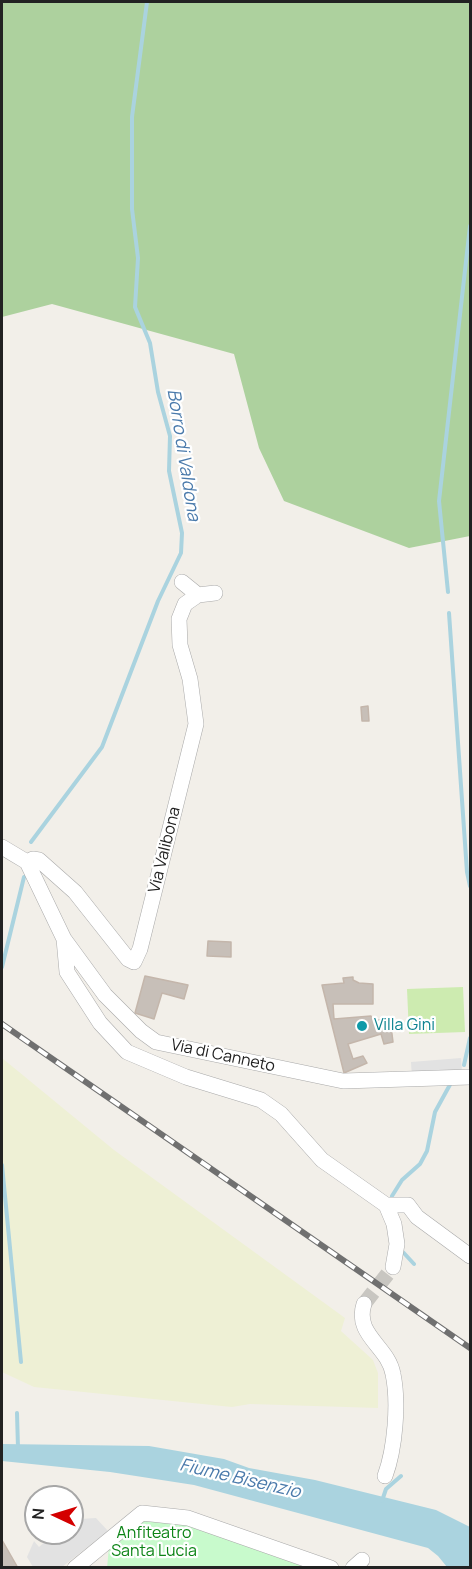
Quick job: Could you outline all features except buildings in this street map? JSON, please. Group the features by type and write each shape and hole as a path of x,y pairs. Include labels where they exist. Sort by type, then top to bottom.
{"street":[{"path":"182,582 198,595 215,593"},
{"name":"Via Valibona","path":"27,862 33,859 39,860 75,892 128,959 134,962 140,949 196,724 190,680 180,645 179,619 184,604 198,595"},
{"path":"2,847 27,862"},
{"name":"Via di Canneto","path":"27,862 64,939 105,995 141,1031 156,1042 343,1081 471,1077"},
{"path":"64,939 67,972 100,1023 127,1052 186,1077 261,1100 281,1114 322,1160 386,1205 394,1224 397,1244 393,1267"},
{"path":"386,1205 408,1205 417,1217 471,1256"},
{"path":"364,1304 361,1314 366,1333 386,1355 393,1373 393,1453 385,1476"},
{"path":"75,1568 142,1514 188,1518 331,1568"}],"green space":[{"path":"2,2 470,2 470,536 409,548 284,501 259,448 234,354 52,304 2,317"},
{"path":"463,987 465,1032 409,1034 407,989"},
{"path":"2,1058 114,1150 345,1318 341,1331 373,1360 378,1373 378,1408 250,1404 232,1407 34,1387 2,1372"},
{"name":"Anfiteatro Santa Lucia","path":"148,1517 186,1524 305,1567 107,1568 109,1547"}],"shaded area":[{"path":"461,1058 462,1072 412,1077 411,1062"},
{"path":"96,1518 108,1531 62,1567 33,1567 27,1557 32,1545 39,1547 41,1545 84,1545 84,1519"}],"water":[{"name":"Fiume Bisenzio","path":"2,1444 149,1446 224,1459 249,1468 315,1480 436,1510 470,1527 470,1567 447,1567 428,1548 194,1485 110,1472 2,1461"}],"waterway":[{"name":"Borro di Valdona","path":"31,842 102,747 158,601 181,553 182,533 169,471 170,436 158,392 150,343 135,307 138,258 132,209 132,117 147,2"},
{"path":"448,592 439,501 470,226"},
{"path":"449,613 467,872 470,886"},
{"name":"Borro di Valdona","path":"2,967 24,877"},
{"path":"464,1065 470,1038"},
{"path":"392,1196 402,1180 420,1164 427,1151 435,1112 452,1081"},
{"name":"Borro di Valdona","path":"2,1165 21,1362"},
{"path":"402,1251 414,1264"},
{"name":"Borro di Valdona","path":"17,1413 18,1448"},
{"path":"382,1501 386,1489 401,1476"}],"tunnel":[{"path":"364,1304 393,1267"}],"railway":[{"path":"2,1024 470,1348"}],"place":[{"name":"Villa Gini","path":"362,1026"}]}
